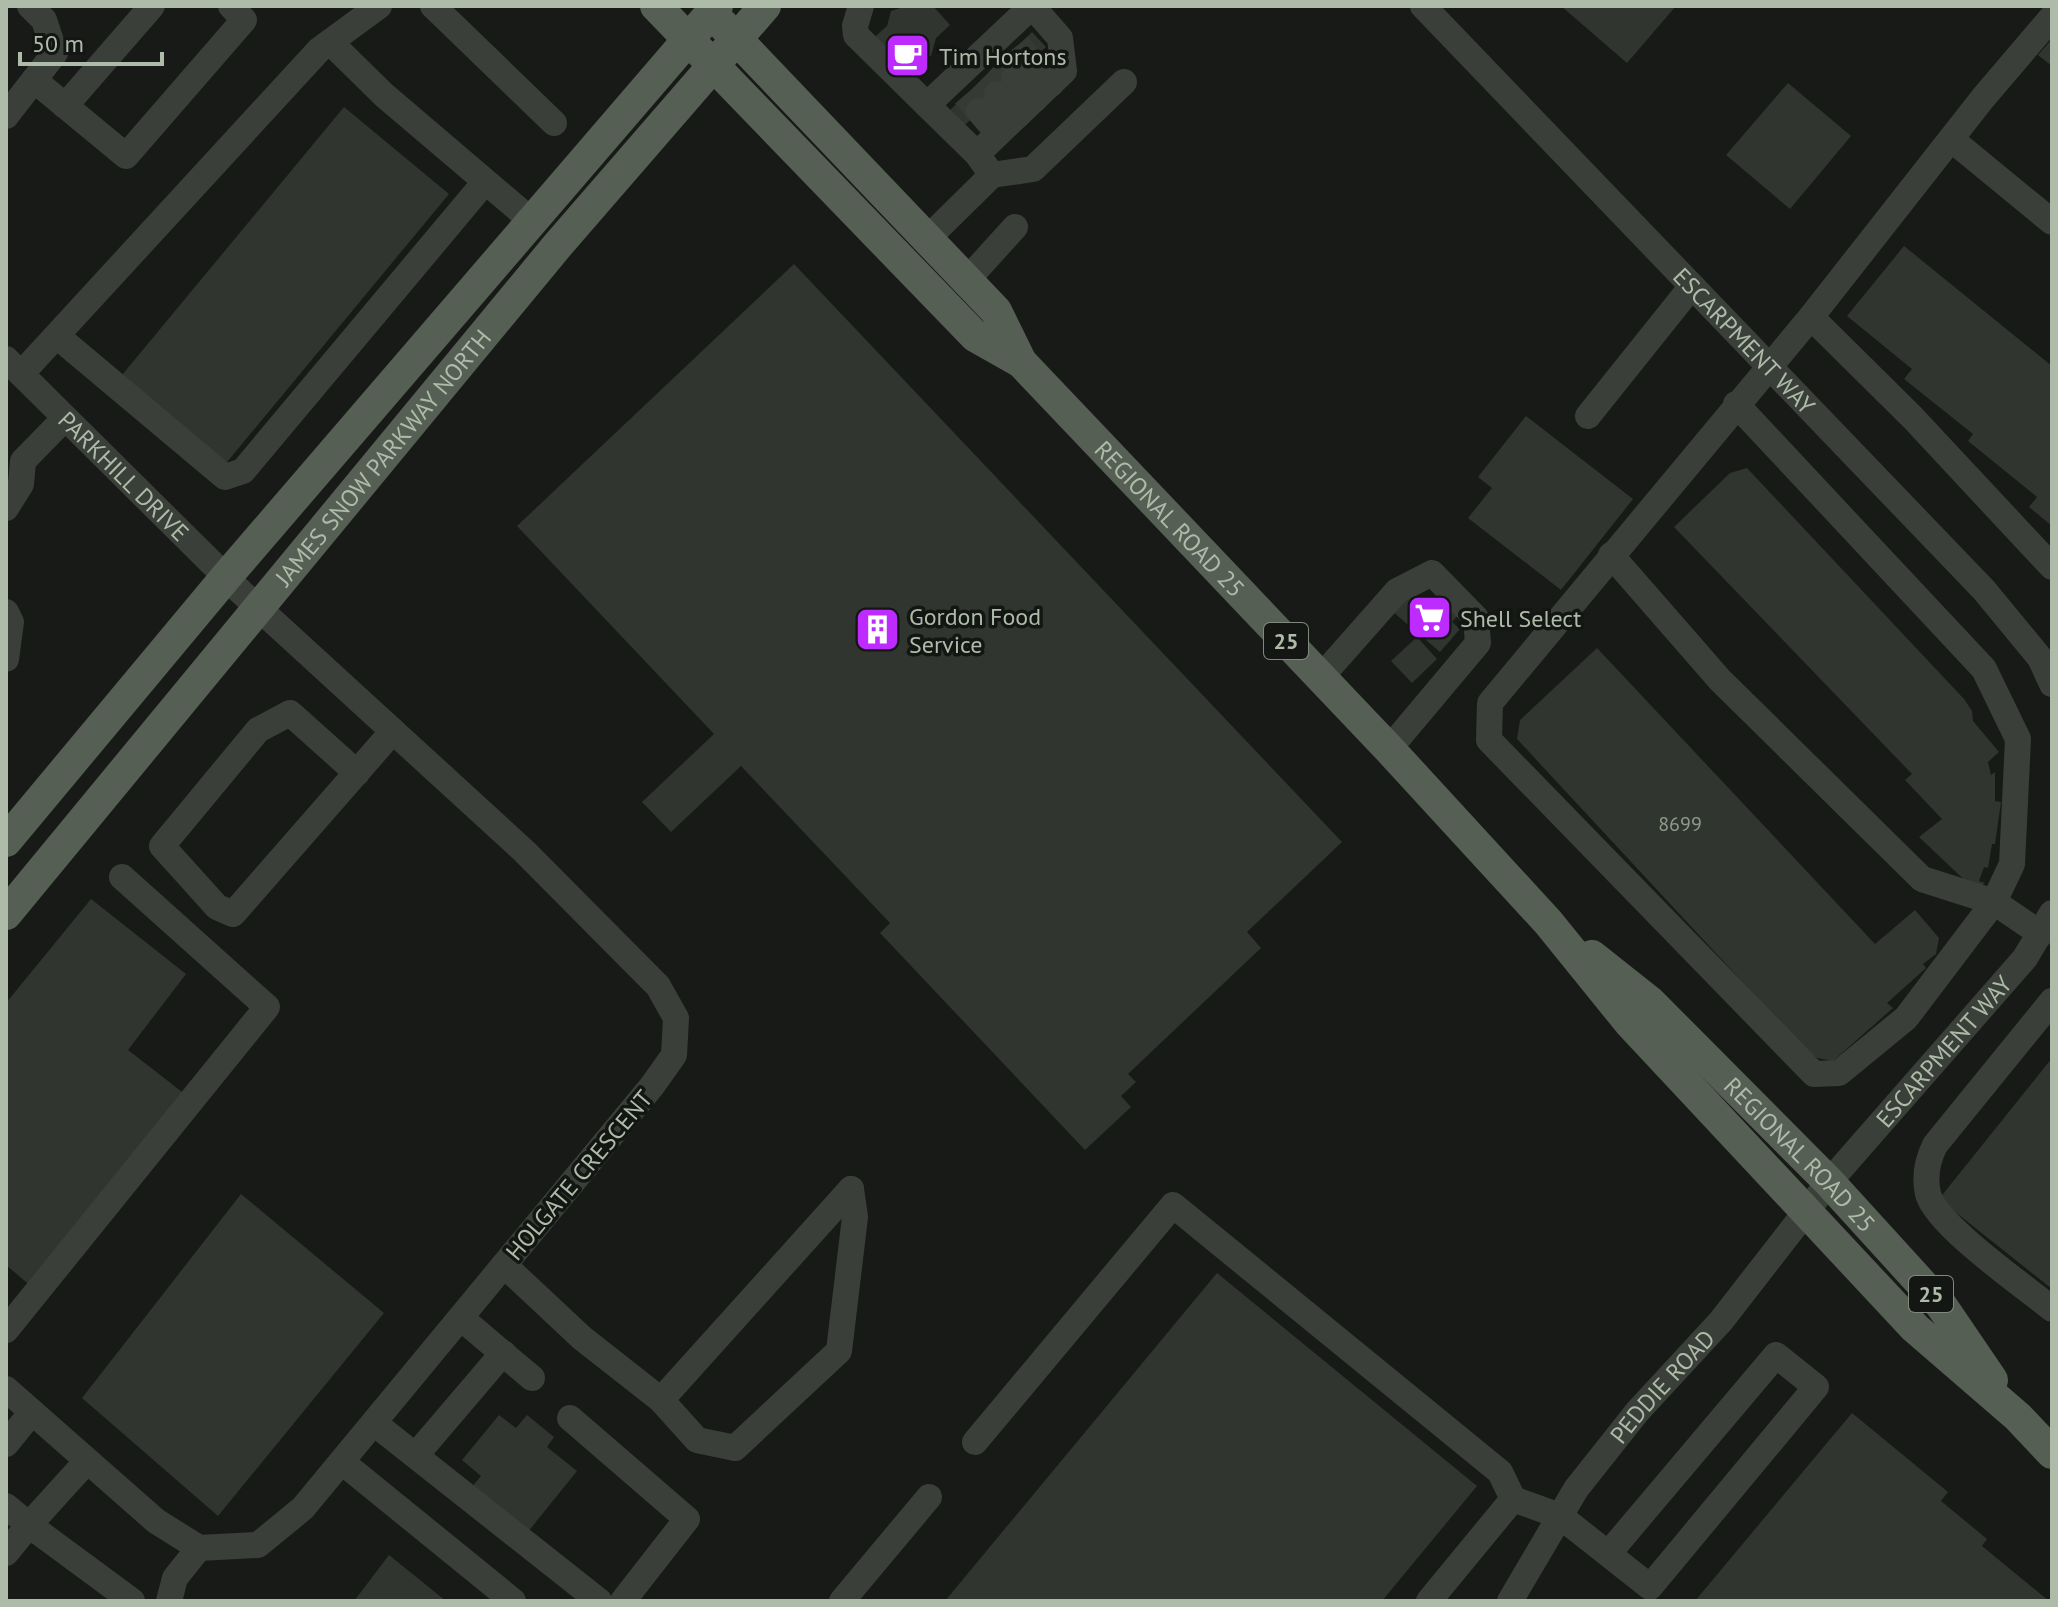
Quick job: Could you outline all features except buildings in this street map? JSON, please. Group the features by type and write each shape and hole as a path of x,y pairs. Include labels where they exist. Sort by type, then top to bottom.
{"main road":[{"name":"REGIONAL ROAD 25","path":"656,6 975,336 1021,362 1389,749 1548,922 1629,1022 1915,1328 2018,1417 2052,1453"},
{"name":"JAMES SNOW PARKWAY NORTH","path":"6,841 243,593 557,246 765,6"},
{"name":"REGIONAL ROAD 25","path":"711,8 736,39 996,311 1021,362"},
{"name":"JAMES SNOW PARKWAY NORTH","path":"6,914 243,593 532,221 689,38 711,8"},
{"name":"REGIONAL ROAD 25","path":"1548,922 1650,1002 1829,1182 1941,1305 2018,1417"}],"street":[{"path":"6,116 55,53 44,20 30,6"},
{"path":"65,106 152,6"},
{"path":"34,80 126,156 244,20 231,6"},
{"path":"14,367 57,336 319,50 379,6"},
{"path":"433,6 554,123"},
{"path":"927,105 991,71 1032,6 1060,38 1064,71 998,133 984,164 928,238"},
{"name":"ESCARPMENT WAY","path":"1423,6 1984,590 2040,658 2052,684"},
{"path":"864,10 856,35 984,164 1033,169 1124,82"},
{"path":"1736,404 1984,669 2018,739 2012,864 1994,902 1906,1018 1839,1073 1814,1074 1489,740 1490,703 1736,404 1811,317 2052,17"},
{"path":"330,42 384,95 532,221"},
{"path":"991,71 1034,99"},
{"path":"991,71 1034,99"},
{"path":"991,71 998,133"},
{"path":"1951,139 2052,222"},
{"path":"57,336 225,477 243,471 484,183"},
{"path":"966,281 1015,227"},
{"path":"1588,416 1692,286"},
{"path":"1811,317 1913,418 2052,567"},
{"name":"PARKHILL DRIVE","path":"14,367 243,593"},
{"path":"6,508 21,484 14,462 65,418"},
{"path":"1611,555 1720,680 1922,879 1994,902 2047,924"},
{"path":"1321,677 1397,591 1432,573 1476,618 1478,643 1389,749"},
{"name":"HOLGATE CRESCENT","path":"199,1548 258,1545 303,1508 674,1055 676,1018 658,986 524,851 243,593"},
{"path":"6,612 11,622 6,659"},
{"path":"357,773 290,713 258,730 162,846 217,907 233,914 357,773 393,731"},
{"path":"6,1330 267,1007 122,877"},
{"name":"ESCARPMENT WAY","path":"1829,1182 2025,958 2047,924"},
{"path":"2052,1001 1935,1145 1926,1163 1928,1195 1944,1221 2052,1309"},
{"name":"PEDDIE ROAD","path":"1510,1601 1576,1489 1637,1412 1721,1321 1829,1182"},
{"path":"504,1265 582,1338 661,1400 697,1440 735,1448 839,1351 855,1217 851,1189 661,1400"},
{"path":"975,1442 1173,1205 1500,1472 1513,1499 1560,1516 1608,1554 1644,1594 1816,1387 1776,1355 1608,1554"},
{"path":"461,1318 532,1378"},
{"path":"416,1455 503,1353"},
{"path":"6,1389 156,1521 199,1548 175,1578 169,1601"},
{"path":"6,1444 32,1412"},
{"path":"570,1418 687,1519 623,1601"},
{"path":"374,1423 599,1601"},
{"path":"6,1553 87,1461"},
{"path":"342,1462 513,1601"},
{"path":"842,1601 929,1497"},
{"path":"1429,1601 1513,1499"},
{"path":"6,1506 132,1601"}],"tunnel":[{"path":"1018,45 1031,62"},
{"path":"999,62 1014,78"},
{"path":"982,79 997,94"},
{"path":"965,95 979,111"}],"place":[{"name":"Tim Hortons","path":"908,56"},
{"name":"Shell Select","path":"1429,618"},
{"name":"Gordon Food Service","path":"878,630"}]}
